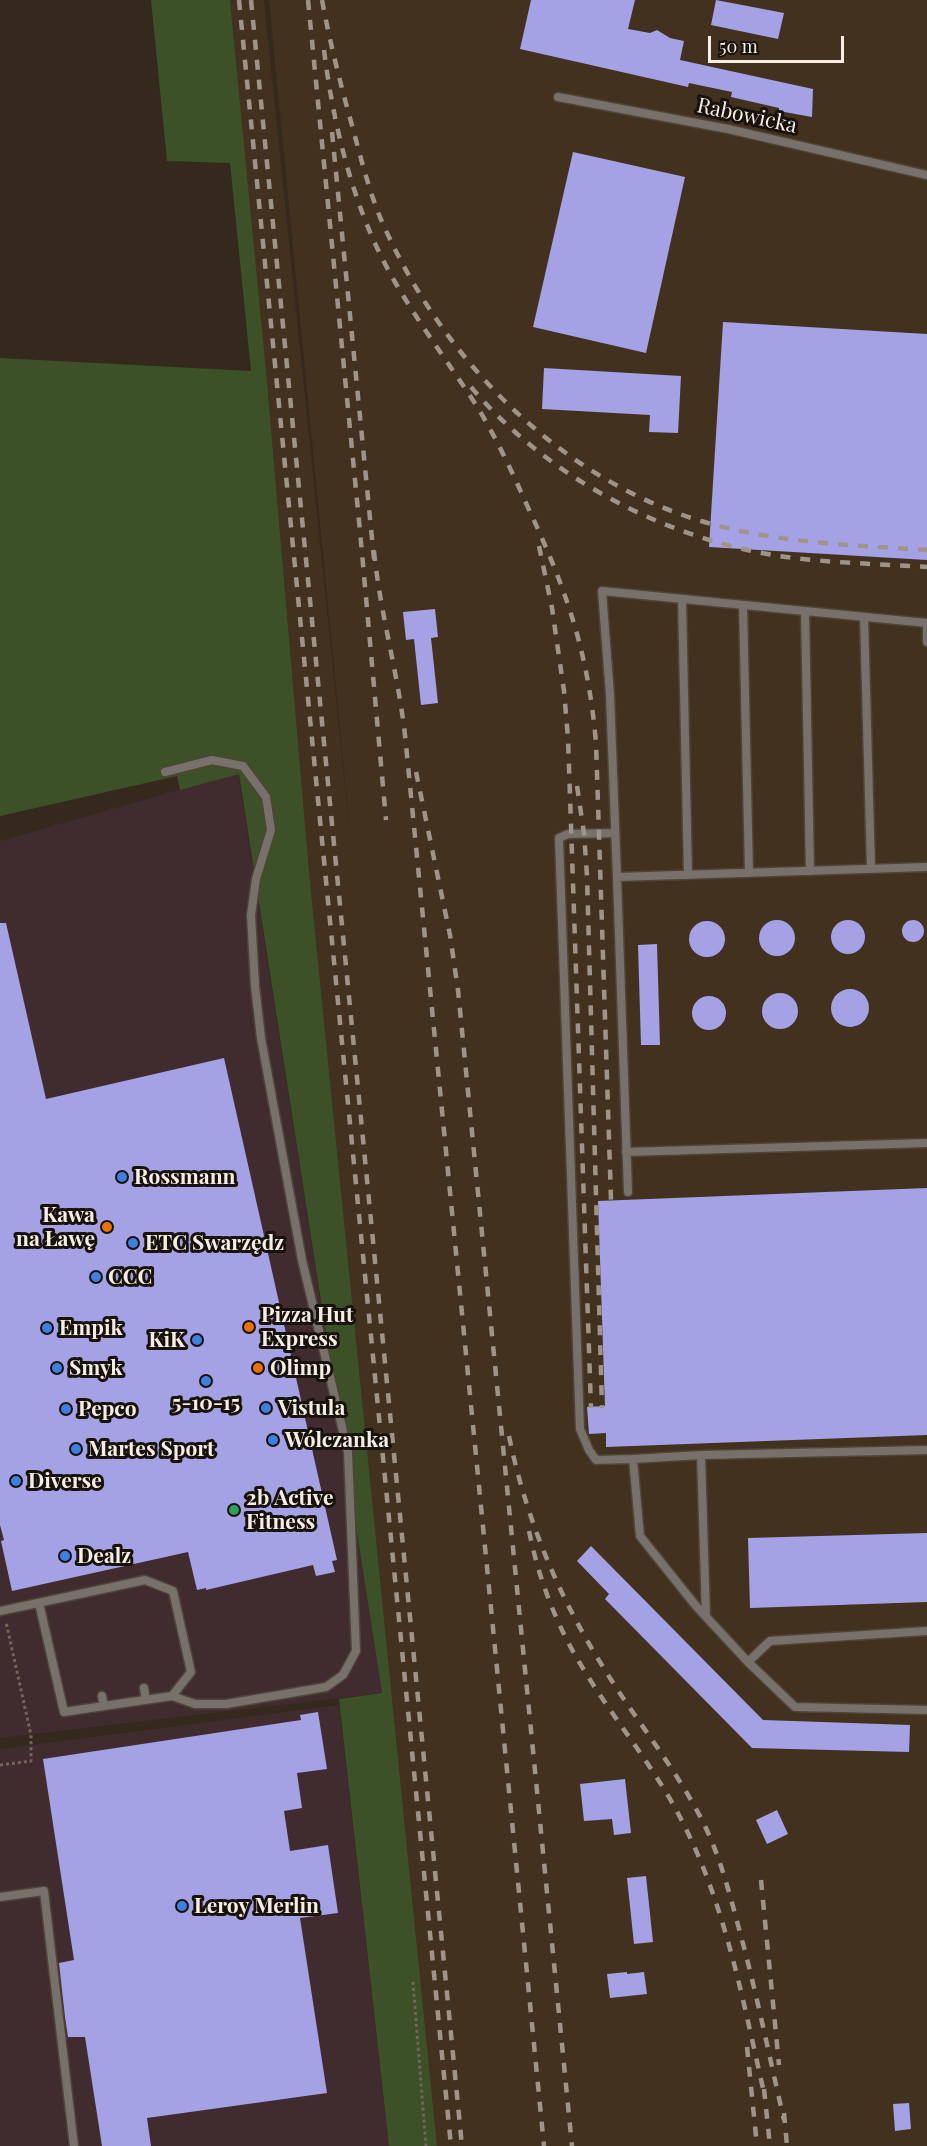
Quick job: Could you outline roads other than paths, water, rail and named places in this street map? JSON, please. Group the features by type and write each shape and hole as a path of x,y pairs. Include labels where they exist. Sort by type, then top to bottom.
{"lane":[{"name":"Rabowicka","path":"558,97 728,129 927,175"},
{"path":"628,1192 617,877 603,591 927,623 927,642"},
{"path":"682,599 688,875"},
{"path":"743,605 749,873"},
{"path":"805,611 810,871"},
{"path":"864,617 871,869"},
{"path":"39,1603 64,1712 172,1696 195,1704 226,1704 326,1687 343,1675 356,1651 348,1452 302,1260 261,1038 255,986 251,915 256,879 271,830 266,797 243,766 212,760 165,772"},
{"path":"615,832 568,834 559,838 580,1429 589,1450 596,1460 701,1455 927,1450"},
{"path":"617,877 927,867"},
{"path":"626,1152 927,1143"},
{"path":"701,1455 706,1616"},
{"path":"633,1459 640,1536 706,1616 748,1662 795,1707 927,1710"},
{"path":"2,1611 145,1581 173,1591 191,1671 172,1696"},
{"path":"748,1662 770,1641 927,1631"},
{"path":"144,1688 146,1700"},
{"path":"102,1696 104,1706"},
{"path":"0,1897 44,1891 74,2146"}],"railway":[{"path":"239,0 451,2146"},
{"path":"251,0 462,2146"},
{"path":"308,0 386,820"},
{"path":"322,0 364,170 389,237 414,285 444,330 478,372 516,412 557,447 602,477 650,502 701,521 785,539 927,550"},
{"path":"324,50 331,98 348,170 373,239 409,305 478,408 503,454 552,561 581,648 596,743 611,1200"},
{"path":"332,132 374,559"},
{"path":"471,387 502,420 536,450 574,477 613,500 655,520 741,549 786,557 927,567"},
{"path":"539,546 552,608 568,738 591,1408"},
{"path":"374,551 405,735 544,2146"},
{"path":"416,772 450,935 458,990 572,2146"},
{"path":"577,786 587,876 602,1408"},
{"path":"509,1436 533,1524 570,1609 613,1682 692,1801 714,1847 745,1949 784,2120"},
{"path":"529,1531 544,1585 565,1637 596,1690 662,1786 700,1859 733,1959 765,2097"},
{"path":"761,1880 779,2065"},
{"path":"747,2047 757,2146"},
{"path":"764,2089 770,2146"},
{"path":"784,2113 787,2146"}],"place":[{"name":"Rossmann","path":"122,1177"},
{"name":"Kawa na Ławę","path":"107,1227"},
{"name":"ETC Swarzędz","path":"133,1243"},
{"name":"CCC","path":"96,1277"},
{"name":"Pizza Hut Express","path":"249,1327"},
{"name":"Empik","path":"47,1328"},
{"name":"KiK","path":"197,1340"},
{"name":"Smyk","path":"57,1368"},
{"name":"Olimp","path":"258,1368"},
{"name":"5-10-15","path":"206,1381"},
{"name":"Vistula","path":"266,1408"},
{"name":"Pepco","path":"66,1409"},
{"name":"Wólczanka","path":"273,1440"},
{"name":"Martes Sport","path":"76,1449"},
{"name":"Diverse","path":"16,1481"},
{"name":"2b Active Fitness","path":"234,1510"},
{"name":"Dealz","path":"65,1556"},
{"name":"Leroy Merlin","path":"182,1906"}]}
